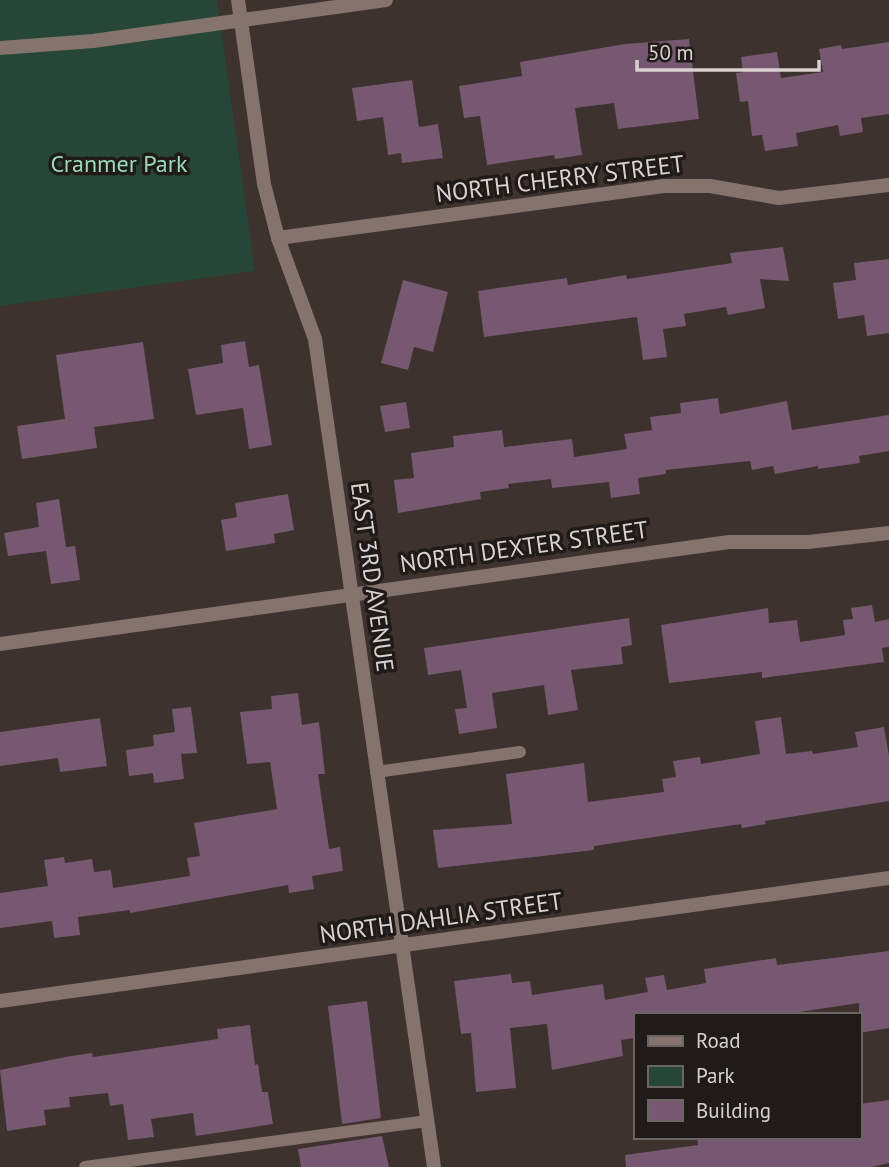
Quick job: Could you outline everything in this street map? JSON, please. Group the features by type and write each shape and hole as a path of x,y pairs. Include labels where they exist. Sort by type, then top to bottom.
{"street":[{"name":"EAST 3RD AVENUE","path":"237,0 258,156 278,238 315,339 434,1167"},
{"path":"0,48 67,44 386,0"},
{"name":"NORTH CHERRY STREET","path":"278,238 664,186 710,186 788,198 889,185"},
{"name":"NORTH DEXTER STREET","path":"0,644 729,541 808,542 889,533"},
{"name":"NORTH DAHLIA STREET","path":"0,1001 889,878"}],"lane":[{"path":"376,772 520,752"},
{"path":"85,1167 427,1121"}],"green space":[{"name":"Cranmer Park","path":"0,0 217,0 255,271 0,306"}],"building":[{"path":"689,39 699,119 618,129 614,103 575,108 582,155 555,159 554,155 487,165 480,116 464,118 459,86 522,76 520,62 625,44"},
{"path":"889,42 889,114 861,118 863,132 840,136 838,125 796,133 798,146 765,151 762,135 752,136 748,101 740,102 736,73 743,72 741,57 777,52 781,78 823,72 819,49 841,45 842,49"},
{"path":"412,80 419,127 438,124 443,158 402,163 401,153 388,155 383,117 357,121 352,88"},
{"path":"783,247 789,281 760,279 765,308 728,315 726,307 684,314 686,326 663,329 667,357 643,360 637,317 484,337 478,291 567,278 568,285 626,275 627,279 732,263 730,253"},
{"path":"889,259 889,333 867,336 864,315 838,319 833,283 856,280 854,263"},
{"path":"403,280 448,292 433,352 414,347 408,370 381,363"},
{"path":"245,341 249,367 259,365 272,445 249,449 243,408 196,415 188,369 223,363 221,345"},
{"path":"143,342 154,419 94,427 97,448 22,459 17,426 65,419 56,355"},
{"path":"718,398 720,414 787,401 792,430 889,415 889,451 859,456 860,463 818,469 818,466 775,474 773,466 752,470 750,461 666,470 666,474 638,478 640,494 611,498 609,482 552,488 551,479 508,484 509,488 480,492 481,499 398,513 394,480 414,478 411,453 454,447 453,436 502,430 504,447 572,439 574,457 627,449 624,434 652,430 650,417 681,413 680,403"},
{"path":"406,402 410,428 385,432 380,406"},
{"path":"288,494 294,530 274,534 275,543 226,551 221,520 237,517 235,503"},
{"path":"59,499 66,547 75,546 80,580 51,584 46,551 8,556 4,533 39,527 36,503"},
{"path":"872,605 875,622 889,619 889,647 882,648 884,662 762,678 762,672 669,683 661,625 768,608 769,623 797,620 800,642 845,635 843,620 853,619 851,608"},
{"path":"629,618 632,645 621,647 623,664 571,670 578,710 548,715 544,685 492,693 497,728 459,734 455,709 467,708 461,670 428,675 424,648"},
{"path":"298,693 302,725 319,722 325,774 318,774 329,849 340,847 343,871 312,876 314,889 289,893 288,885 130,913 130,910 78,917 80,935 54,938 52,921 0,928 0,893 48,886 44,860 64,857 65,863 92,859 94,872 111,870 113,888 190,876 187,858 200,856 194,823 277,809 270,762 247,764 240,712 272,709 271,696"},
{"path":"191,707 197,753 181,754 184,779 154,783 153,773 129,776 126,750 154,746 153,735 175,732 172,709"},
{"path":"781,717 786,754 812,751 813,754 858,747 855,732 884,727 889,756 889,801 765,821 766,824 742,828 741,824 594,846 594,850 438,868 433,830 512,824 506,774 584,763 588,802 664,792 662,779 676,777 673,761 700,757 701,764 760,754 755,721"},
{"path":"100,718 107,766 60,772 58,758 0,766 0,732"},
{"path":"889,951 889,1028 861,1033 859,1003 792,1013 634,1013 634,1038 621,1040 623,1056 552,1070 547,1024 510,1028 516,1088 476,1092 471,1033 461,1034 454,981 511,974 512,983 530,981 532,995 603,984 605,1000 648,992 645,978 664,975 667,990 706,983 704,969 776,958 777,965"},
{"path":"367,1001 381,1118 342,1124 328,1006"},
{"path":"250,1025 255,1065 258,1064 262,1092 268,1092 273,1124 196,1136 193,1113 151,1119 154,1137 128,1140 123,1104 110,1106 108,1093 69,1097 70,1107 44,1110 46,1125 7,1131 0,1070 92,1053 93,1057 218,1039 217,1029"},
{"path":"889,1100 889,1163 872,1167 626,1167 625,1155 698,1145 697,1139 861,1139 861,1104"},
{"path":"382,1136 389,1167 301,1167 298,1149"}]}
